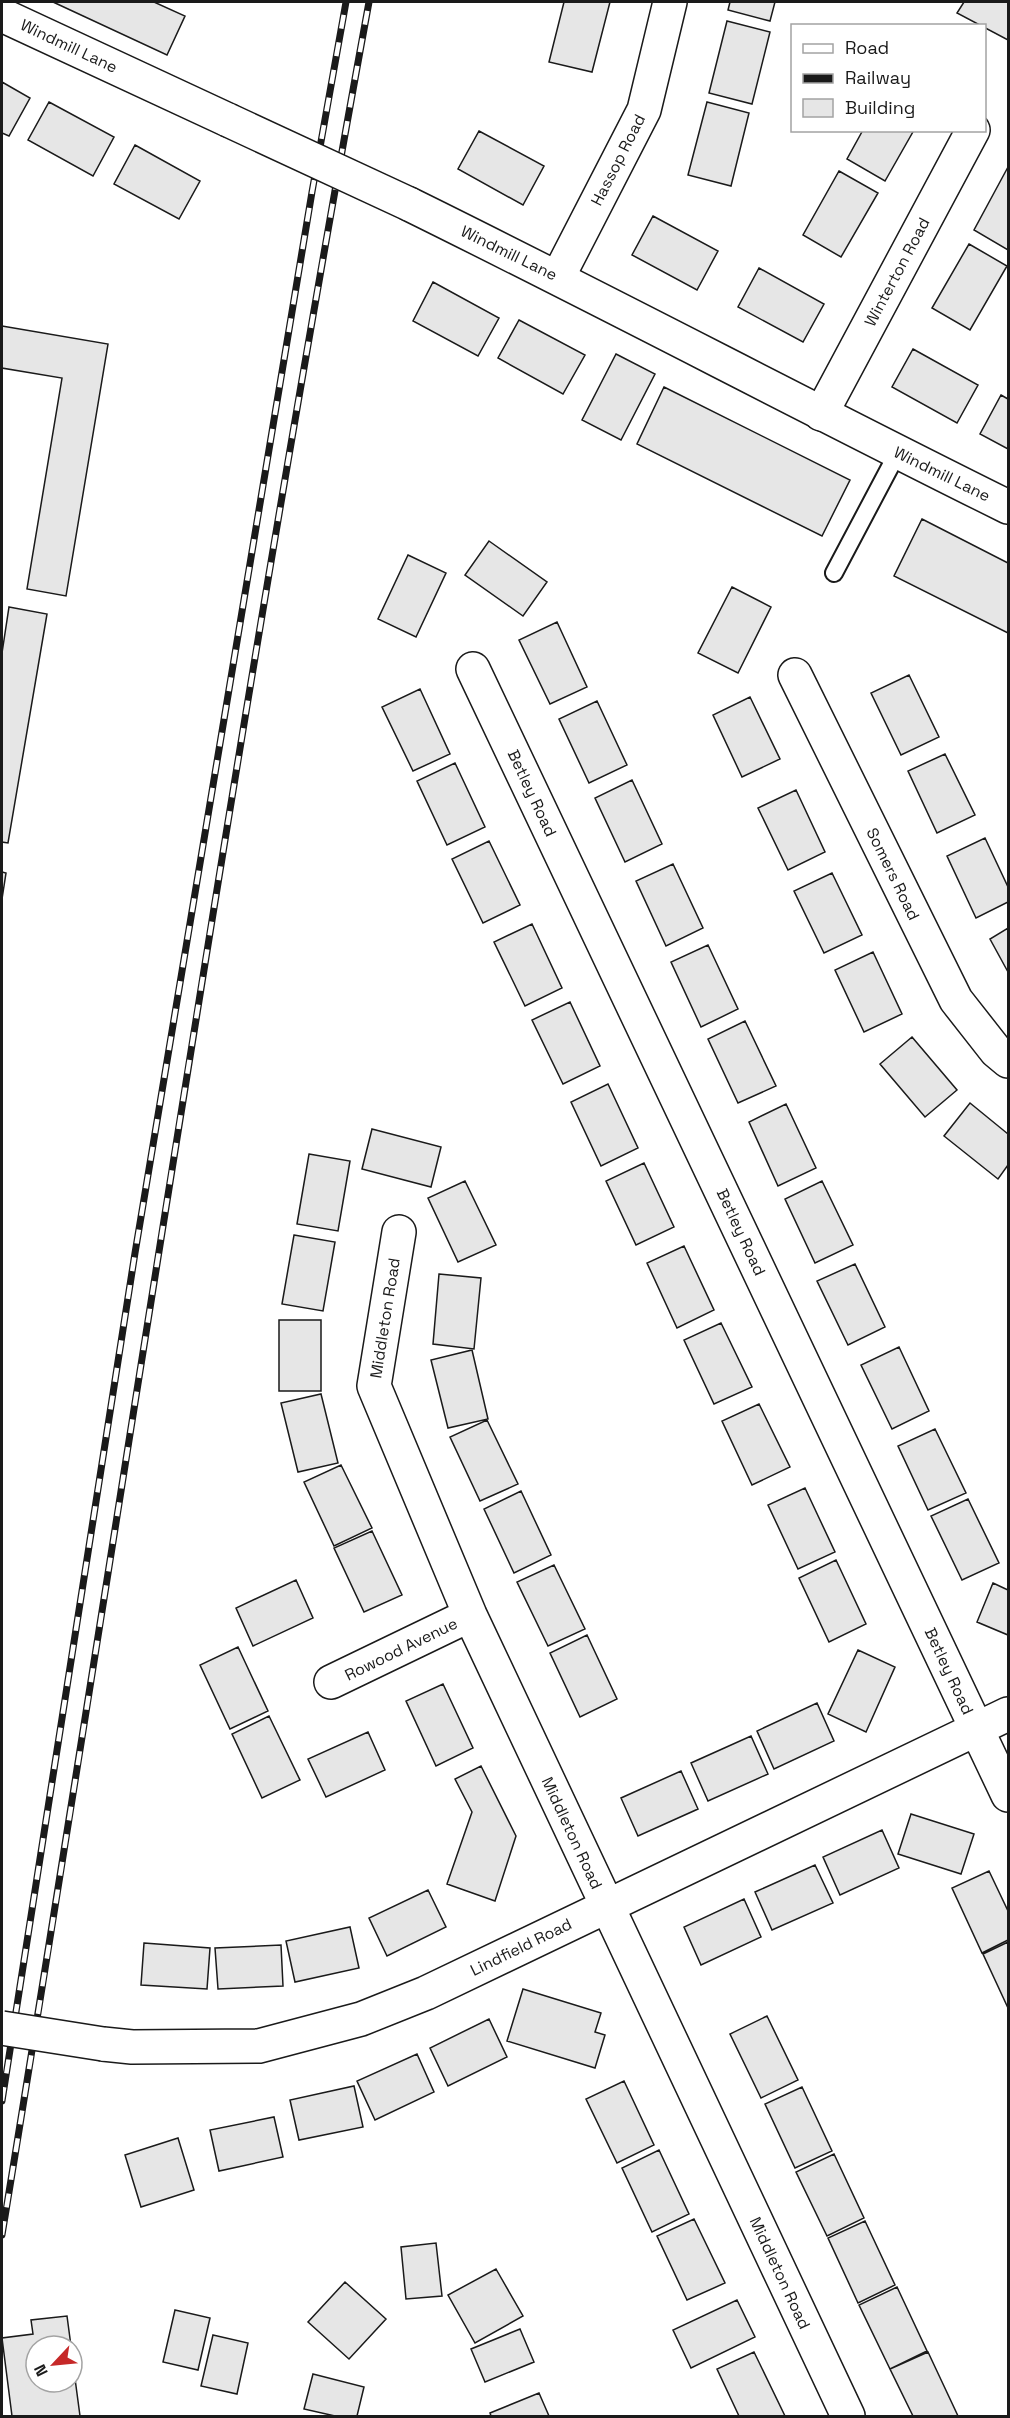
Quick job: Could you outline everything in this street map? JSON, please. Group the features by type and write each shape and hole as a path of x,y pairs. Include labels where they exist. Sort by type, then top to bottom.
{"street":[{"name":"Hassop Road","path":"558,277 644,110 670,2"},
{"name":"Windmill Lane","path":"2,15 409,204 558,277 821,414 1008,507"},
{"name":"Winterton Road","path":"821,414 972,132"},
{"name":"Betley Road","path":"473,669 1008,1795"},
{"name":"Somers Road","path":"795,675 956,1000 996,1051 1008,1061"},
{"name":"Middleton Road","path":"399,1232 374,1386 470,1615 848,2416"},
{"name":"Rowood Avenue","path":"331,1682 470,1615"},
{"name":"Lindfield Road","path":"2,2028 132,2047 259,2046 360,2019 426,1993 1008,1714"}],"lane":[{"path":"834,573 898,452"}],"building":[{"path":"53,2 154,2 185,16 167,55"},
{"path":"564,2 610,2 592,72 549,62"},
{"path":"730,2 775,2 770,21 728,10"},
{"path":"964,2 1008,2 1008,40 986,28 986,24 978,24 957,13"},
{"path":"727,21 770,32 752,104 709,93"},
{"path":"2,82 30,98 9,136 2,133"},
{"path":"49,102 114,137 93,176 28,140"},
{"path":"707,102 749,113 731,186 688,175"},
{"path":"479,131 544,166 523,205 458,169"},
{"path":"862,132 913,132 885,181 847,159"},
{"path":"135,145 200,181 179,219 114,184"},
{"path":"1008,167 1008,250 974,230"},
{"path":"839,171 878,193 841,257 803,235"},
{"path":"653,216 718,251 697,290 632,255"},
{"path":"969,244 1007,266 970,330 932,308"},
{"path":"759,268 824,304 803,342 738,307"},
{"path":"433,282 499,318 478,356 413,321"},
{"path":"519,320 585,355 563,394 498,358"},
{"path":"2,326 108,344 66,596 27,589 62,378 2,368"},
{"path":"913,349 978,385 957,423 892,387"},
{"path":"616,354 655,374 621,440 582,420"},
{"path":"664,387 850,480 822,536 637,444"},
{"path":"1001,395 1008,399 1008,449 980,434"},
{"path":"922,519 1008,563 1008,633 894,576"},
{"path":"489,541 547,582 523,616 465,575"},
{"path":"408,555 446,573 416,637 378,619"},
{"path":"732,587 771,607 738,673 698,653"},
{"path":"9,607 47,614 8,843 2,842 2,653"},
{"path":"557,622 587,687 550,704 519,640"},
{"path":"909,675 939,737 901,755 871,693"},
{"path":"420,689 450,754 413,771 382,707"},
{"path":"750,697 780,759 742,777 713,715"},
{"path":"597,701 627,765 589,783 559,719"},
{"path":"945,754 975,815 937,833 908,771"},
{"path":"455,763 485,827 447,845 417,781"},
{"path":"632,780 662,844 625,862 595,798"},
{"path":"796,790 825,852 788,870 758,808"},
{"path":"985,838 1008,887 1008,902 976,918 947,856"},
{"path":"489,841 520,905 483,923 452,859"},
{"path":"673,864 703,928 666,946 636,881"},
{"path":"2,872 6,873 2,899"},
{"path":"832,873 862,935 824,953 794,891"},
{"path":"532,924 562,988 525,1006 494,942"},
{"path":"1008,928 1008,972 990,939"},
{"path":"708,945 738,1009 701,1027 671,962"},
{"path":"873,952 902,1014 864,1032 835,970"},
{"path":"570,1002 600,1066 563,1084 532,1020"},
{"path":"745,1021 776,1086 738,1103 708,1039"},
{"path":"912,1037 957,1090 925,1117 880,1064"},
{"path":"608,1084 638,1148 601,1166 571,1102"},
{"path":"970,1103 1008,1134 1008,1165 998,1179 944,1136"},
{"path":"786,1104 816,1168 778,1186 749,1122"},
{"path":"372,1129 441,1147 431,1187 362,1169"},
{"path":"309,1154 350,1161 338,1231 297,1224"},
{"path":"644,1163 674,1227 636,1245 606,1181"},
{"path":"465,1181 496,1245 458,1262 428,1198"},
{"path":"822,1181 853,1245 815,1263 785,1199"},
{"path":"294,1235 335,1242 323,1311 282,1304"},
{"path":"684,1246 714,1310 677,1328 647,1263"},
{"path":"855,1264 885,1327 848,1345 817,1281"},
{"path":"439,1274 481,1278 474,1349 433,1344"},
{"path":"279,1320 321,1320 321,1391 279,1391"},
{"path":"721,1323 752,1387 714,1404 684,1340"},
{"path":"899,1347 929,1411 892,1429 861,1365"},
{"path":"472,1350 488,1419 448,1428 431,1360"},
{"path":"321,1394 338,1463 298,1472 281,1403"},
{"path":"759,1404 790,1467 752,1485 722,1421"},
{"path":"487,1420 518,1484 480,1501 450,1437"},
{"path":"935,1429 966,1493 928,1510 898,1446"},
{"path":"341,1465 372,1528 334,1546 304,1482"},
{"path":"805,1488 835,1552 798,1569 768,1505"},
{"path":"521,1491 551,1555 514,1573 484,1509"},
{"path":"968,1499 999,1563 962,1580 931,1516"},
{"path":"372,1531 402,1595 364,1612 334,1548"},
{"path":"836,1560 866,1624 829,1642 799,1578"},
{"path":"554,1565 585,1629 548,1646 517,1582"},
{"path":"296,1580 313,1618 253,1646 236,1608"},
{"path":"993,1583 1008,1590 1008,1635 977,1622"},
{"path":"587,1635 617,1699 580,1717 550,1653"},
{"path":"238,1647 268,1711 230,1729 200,1665"},
{"path":"858,1650 895,1667 866,1732 828,1714"},
{"path":"443,1684 473,1748 436,1766 406,1701"},
{"path":"817,1703 834,1741 774,1769 757,1731"},
{"path":"269,1716 300,1780 262,1798 232,1734"},
{"path":"368,1732 385,1770 326,1797 308,1759"},
{"path":"751,1736 768,1774 708,1801 691,1763"},
{"path":"481,1766 516,1836 495,1901 447,1884 472,1812 455,1779"},
{"path":"681,1771 698,1809 638,1836 621,1798"},
{"path":"911,1814 974,1834 961,1874 898,1854"},
{"path":"882,1830 899,1868 840,1895 823,1857"},
{"path":"815,1865 833,1903 772,1930 755,1892"},
{"path":"989,1871 1008,1911 1008,1940 982,1953 952,1888"},
{"path":"428,1890 446,1927 387,1956 369,1918"},
{"path":"744,1899 761,1937 701,1965 684,1927"},
{"path":"350,1927 359,1968 295,1982 286,1941"},
{"path":"1008,1942 1008,2008 983,1954"},
{"path":"144,1943 210,1948 207,1989 141,1985"},
{"path":"281,1945 283,1986 218,1989 215,1948"},
{"path":"523,1989 601,2013 595,2032 605,2035 595,2068 507,2041"},
{"path":"767,2016 798,2080 761,2098 730,2034"},
{"path":"489,2019 507,2057 448,2086 430,2048"},
{"path":"417,2054 434,2092 375,2120 357,2081"},
{"path":"624,2081 654,2145 617,2163 586,2099"},
{"path":"354,2086 363,2127 299,2140 290,2100"},
{"path":"802,2087 832,2151 795,2168 765,2104"},
{"path":"274,2117 283,2157 219,2171 210,2130"},
{"path":"178,2138 194,2190 141,2207 125,2155"},
{"path":"659,2150 689,2214 652,2232 622,2168"},
{"path":"834,2154 864,2218 827,2236 796,2172"},
{"path":"694,2219 725,2283 687,2300 657,2236"},
{"path":"865,2221 895,2285 858,2303 828,2238"},
{"path":"436,2243 442,2296 406,2299 401,2247"},
{"path":"496,2269 523,2316 475,2343 448,2295"},
{"path":"345,2282 386,2319 349,2359 308,2322"},
{"path":"897,2287 927,2351 890,2369 859,2305"},
{"path":"737,2300 755,2337 691,2368 673,2330"},
{"path":"175,2310 210,2318 198,2370 163,2362"},
{"path":"67,2316 69,2334 33,2334 31,2320"},
{"path":"520,2329 534,2362 485,2382 471,2349"},
{"path":"24,2335 24,2394 77,2394 80,2416 12,2416 2,2338"},
{"path":"213,2335 248,2343 237,2394 201,2386"},
{"path":"754,2352 785,2416 739,2416 717,2369"},
{"path":"928,2352 958,2416 913,2416 890,2369"},
{"path":"313,2374 364,2387 357,2416 335,2416 304,2409"},
{"path":"539,2393 549,2416 491,2416 490,2413"}],"railway":[{"path":"2,2101 135,1253 312,192 346,2"},
{"path":"2,2235 225,838 319,280 369,2"}]}
